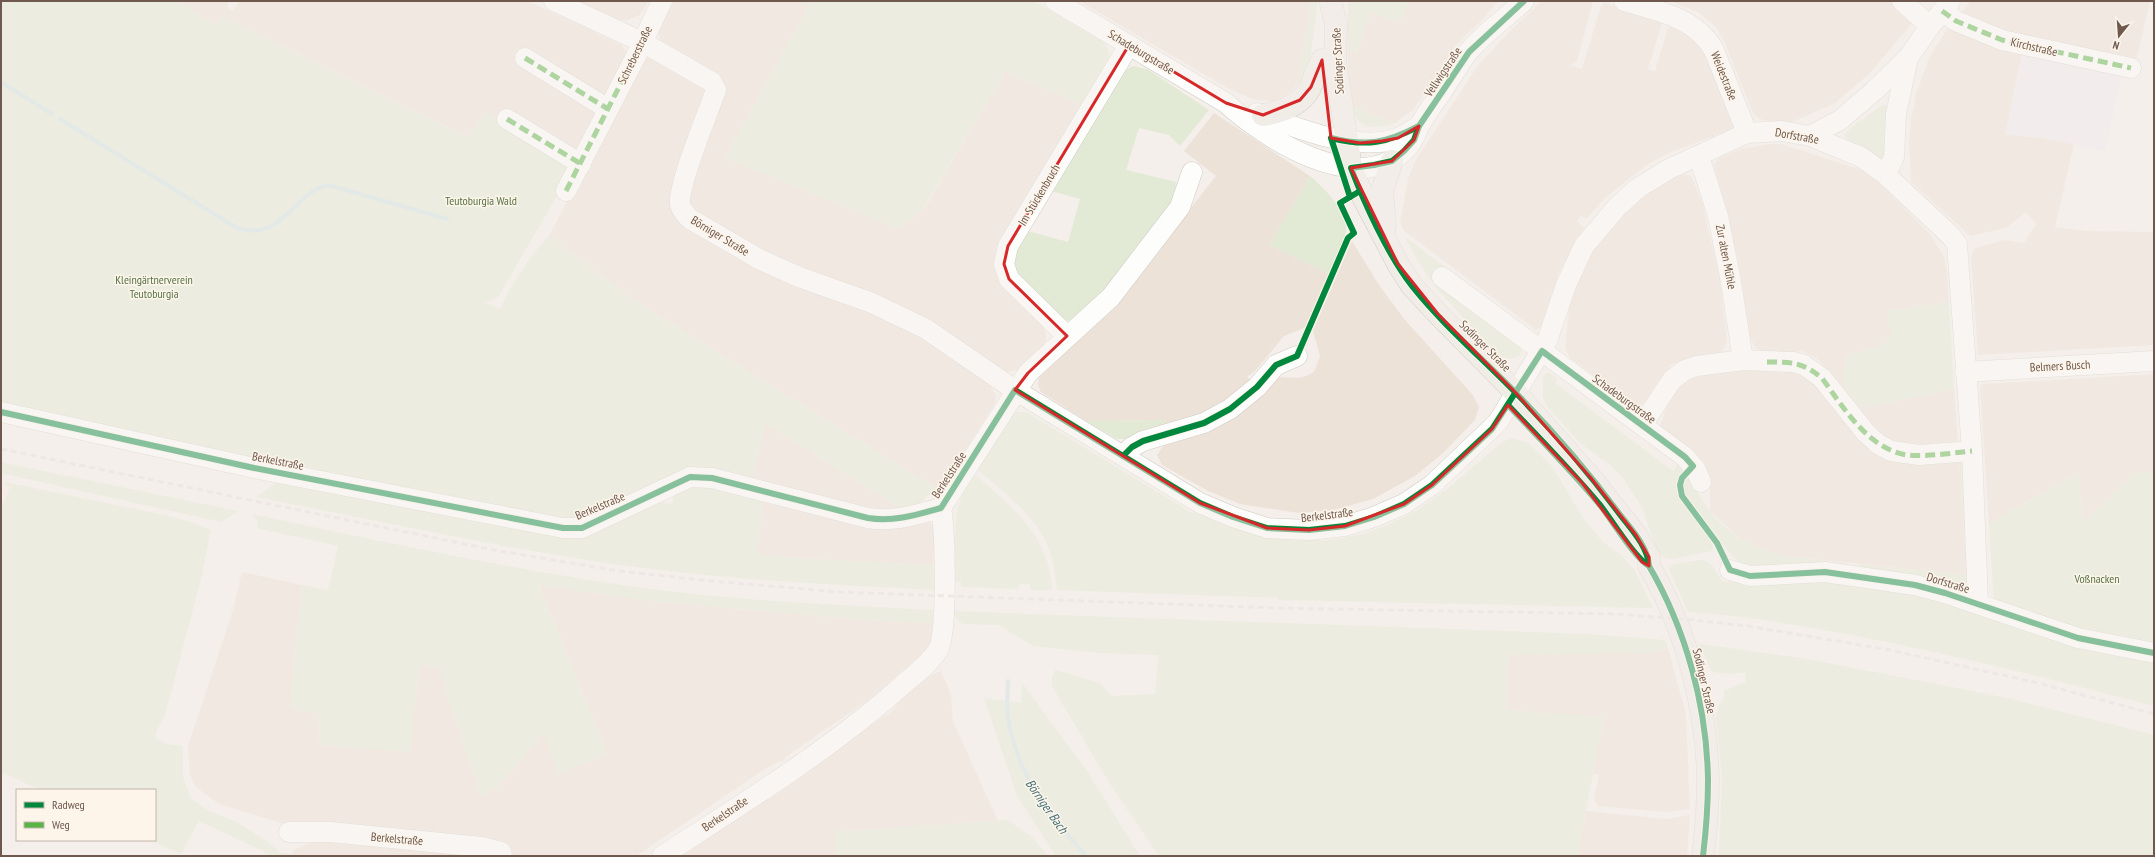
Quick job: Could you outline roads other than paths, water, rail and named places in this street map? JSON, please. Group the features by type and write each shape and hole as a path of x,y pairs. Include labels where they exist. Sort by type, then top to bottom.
{"main road":[{"name":"Sodinger Straße","path":"1331,2 1324,22 1322,60 1325,99 1339,140 1345,168 1365,232 1394,282 1409,301 1512,399"},
{"name":"Sodinger Straße","path":"1331,2 1336,24 1335,61 1339,140"},
{"path":"1263,115 1282,110 1300,100 1311,87 1314,73 1322,60"},
{"path":"1383,236 1385,224 1382,191 1392,160"},
{"name":"Sodinger Straße","path":"1345,168 1362,195 1383,236 1412,286 1512,399 1610,501 1636,535 1649,557 1649,566 1684,644 1702,719 1708,778 1703,856"}],"street":[{"name":"Börniger Straße","path":"554,1 642,42 712,82 716,90 683,184 680,204 683,212 690,219 761,260 799,277 872,303 902,317 966,355 1015,390"},
{"name":"Schreberstraße","path":"566,191 662,1"},
{"name":"Schadeburgstraße","path":"1055,1 1226,103 1238,114 1295,150 1311,158 1345,168"},
{"name":"Vellwigstraße","path":"1345,168 1392,160 1404,151 1414,140 1419,126 1469,52 1524,1"},
{"name":"Weidestraße","path":"1624,1 1686,21 1699,30 1714,50 1747,133"},
{"path":"1810,136 1840,120 1874,91 1908,58 1941,13 1902,1"},
{"name":"Kirchstraße","path":"1941,13 1956,21 2002,40 2131,68"},
{"name":"Im Stückenbruch","path":"1067,336 1009,279 1004,264 1006,254 1008,246 1129,45"},
{"path":"525,58 608,109"},
{"path":"1886,175 1894,157 1896,114 1908,58"},
{"name":"Schadeburgstraße","path":"1226,103 1339,140"},
{"path":"507,119 580,164"},
{"name":"Vellwigstraße","path":"1339,140 1360,143 1382,141 1398,138 1419,126"},
{"name":"Dorfstraße","path":"1512,399 1542,351 1574,265 1584,246 1617,207 1638,188 1669,169 1747,133 1782,131 1810,136 1861,157 1886,175 1951,236 1957,244 1965,372 1972,451 1978,604"},
{"name":"Zur alten Mühle","path":"1699,156 1718,216 1732,282 1742,360"},
{"path":"1015,390 1028,373 1111,297 1180,207 1192,172"},
{"name":"Schadeburgstraße","path":"1442,277 1685,457 1696,470 1701,482"},
{"path":"1123,456 1132,447 1143,441 1204,423 1230,409 1257,387 1276,365 1297,356"},
{"path":"1642,425 1677,374 1697,366 1742,360 1793,362 1804,365 1822,378 1866,434 1878,444 1891,450 1919,455 1972,451"},
{"name":"Belmers Busch","path":"1965,372 2154,361"},
{"name":"Berkelstraße","path":"662,856 859,723 926,664 939,649 943,631 944,523 941,508 1015,390 1200,503 1267,528 1309,530 1345,526 1374,518 1404,504 1432,485 1492,429 1512,399"},
{"name":"Berkelstraße","path":"1,412 254,468 563,528 582,528 690,477 712,478 868,518 883,520 901,518 941,508"},
{"name":"Dorfstraße","path":"1730,570 1750,576 1825,572 1915,584 2078,638 2154,653"},
{"name":"Berkelstraße","path":"289,832 330,832 482,846 501,852 502,856"}],"waterway":[{"path":"1,82 52,114"},
{"path":"60,119 237,228 253,230 266,228 277,223 305,197 328,185 447,219"},
{"name":"Börniger Bach","path":"1008,681 1007,704 1012,738 1027,776 1047,809 1086,856"}],"railway":[{"path":"1,449 494,550 618,571 840,592 1276,608 1616,614 1693,620 1748,626 1890,650 2038,683 2154,714"}],"park label":[{"name":"Teutoburgia Wald","path":"481,201"},
{"name":"Kleingärtnerverein Teutoburgia","path":"154,287"},
{"name":"Voßnacken","path":"2097,579"}]}
